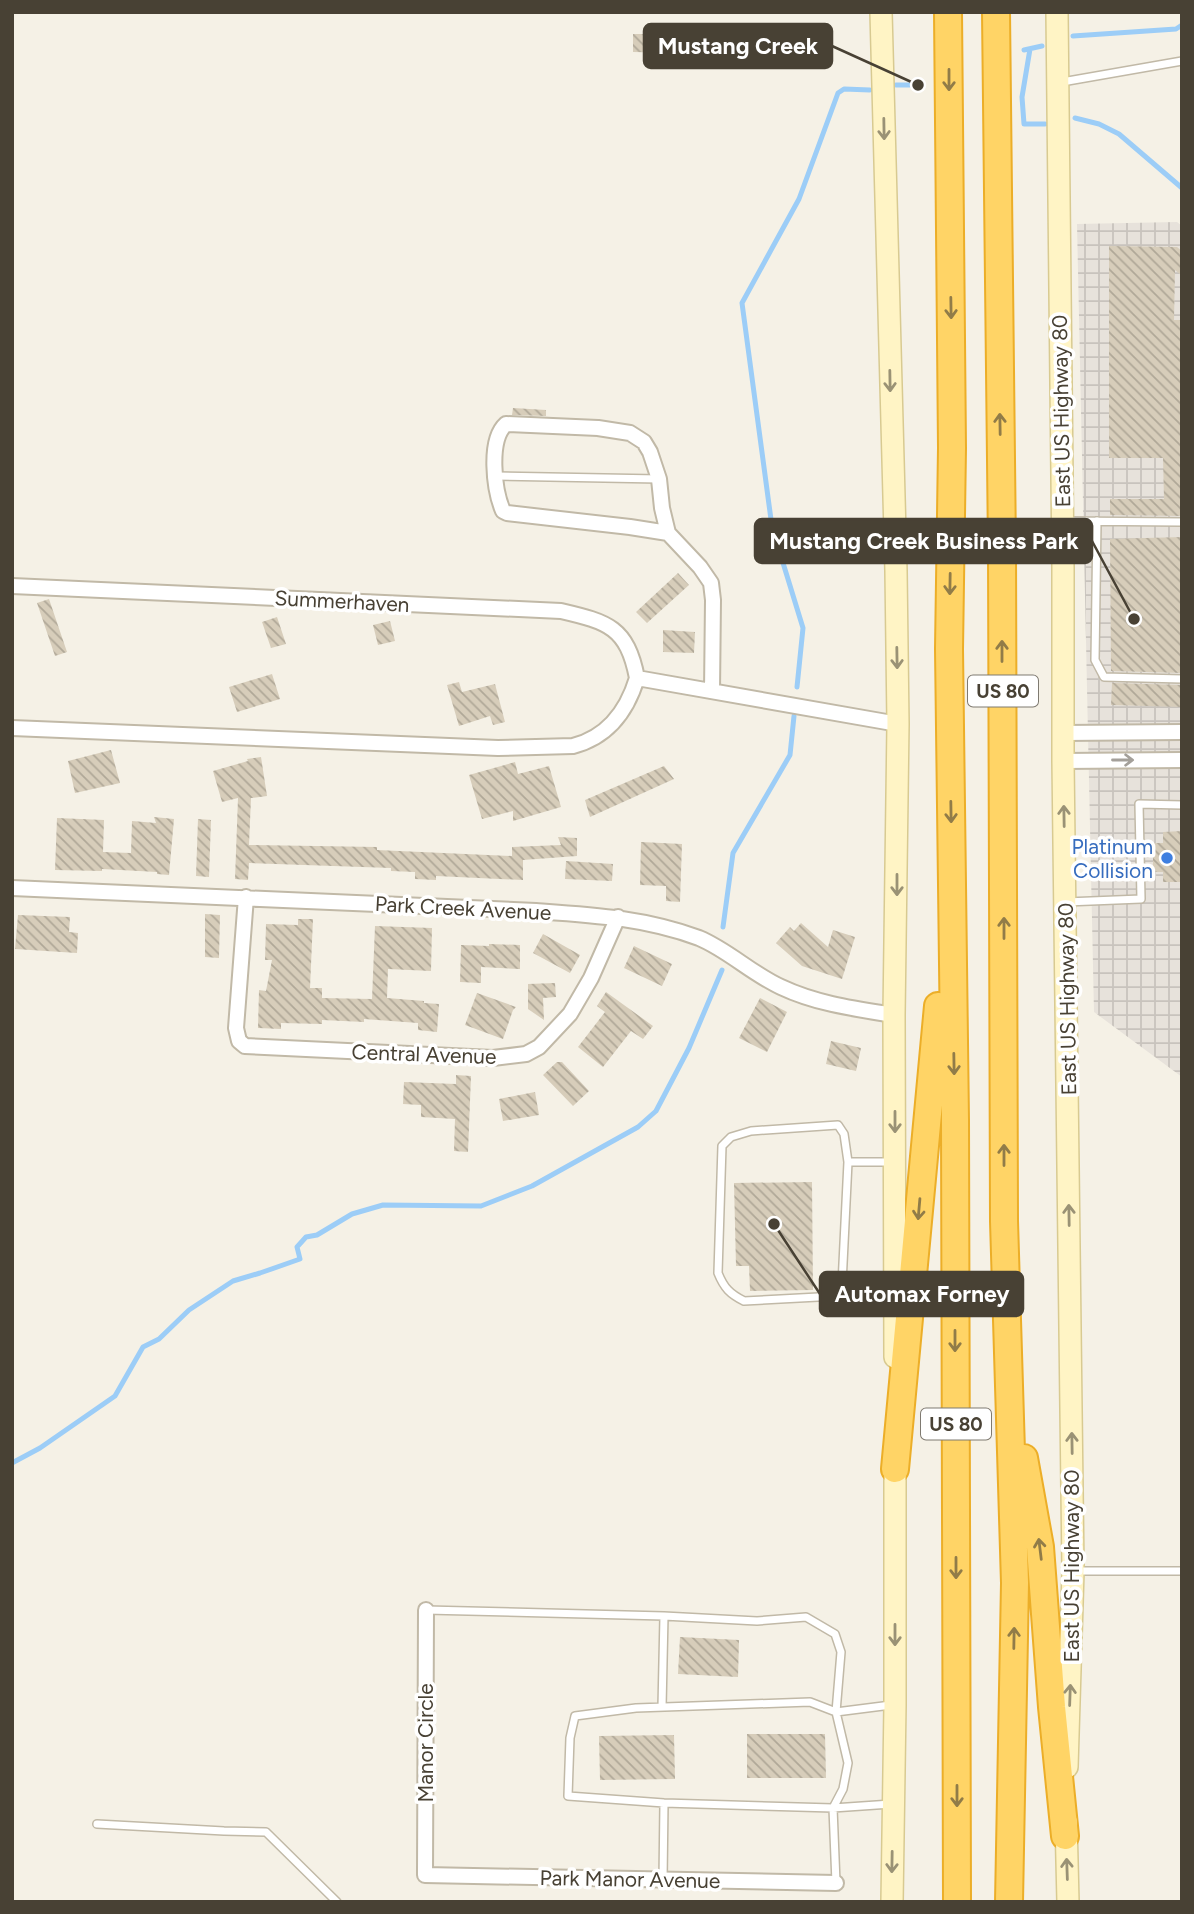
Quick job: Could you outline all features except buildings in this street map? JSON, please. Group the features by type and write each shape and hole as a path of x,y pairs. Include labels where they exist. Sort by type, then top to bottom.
{"highway":[{"name":"US 80","path":"948,12 957,1902"},
{"name":"US 80","path":"996,12 1002,549 1004,1221 1015,1583 1009,1902"},
{"path":"895,1469 939,1005 952,947"},
{"path":"1009,1370 1040,1546 1065,1836"}],"main road":[{"path":"881,12 898,724 894,1015 895,1705 892,1902"},
{"name":"East US Highway 80","path":"1057,12 1073,1571 1065,1836 1068,1902"}],"street":[{"path":"668,533 503,511 496,476 495,455 499,430 506,424 598,428 630,433 644,442 659,479 668,533 701,567 712,583 712,691"},
{"name":"Summerhaven","path":"12,586 561,611 604,623 614,629 633,658 637,678"},
{"path":"12,728 498,748 573,746 582,744 614,724 632,696 637,678 898,724"},
{"path":"1064,733 1182,732"},
{"path":"1063,761 1182,760"},
{"name":"Park Creek Avenue","path":"12,888 246,897 618,917 648,922 702,939 780,987 824,1003 894,1015"},
{"name":"Central Avenue","path":"246,897 236,1028 239,1041 245,1046 493,1058 526,1054 539,1047 570,1014 591,978 618,917"},
{"name":"Manor Circle","path":"425,1875 426,1610"},
{"name":"Park Manor Avenue","path":"425,1875 836,1883"}],"lane":[{"path":"1058,83 1182,61"},
{"path":"496,476 659,479"},
{"path":"1063,521 1182,522"},
{"path":"1097,521 1095,660 1104,677 1182,679"},
{"path":"1065,902 1141,899 1139,804 1182,804"},
{"path":"838,1125 844,1134 848,1162 842,1284 837,1296 744,1301 732,1295 723,1286 718,1273 722,1146 731,1137 751,1131 838,1125"},
{"path":"848,1162 895,1162"},
{"path":"1073,1571 1182,1571"},
{"path":"426,1610 757,1621 806,1617 835,1634 841,1653 836,1713 848,1763 843,1789 833,1808 836,1883"},
{"path":"662,1707 664,1616"},
{"path":"894,1804 833,1808 568,1797 569,1738 575,1716 662,1707 810,1702 836,1713 895,1705"},
{"path":"663,1880 664,1803"},
{"path":"97,1824 266,1832 337,1902"}],"shaded area":[{"path":"1177,222 1182,226 1182,1077 1094,1012 1077,224"}],"waterway":[{"path":"1073,36 1176,29 1182,25"},
{"path":"1024,50 1042,46"},
{"path":"1030,49 1022,97 1024,124 1045,124"},
{"path":"896,85 918,85"},
{"path":"797,687 803,628 772,527 742,303 799,199 838,93 844,89 870,90"},
{"path":"1075,118 1099,124 1119,134 1182,188"},
{"path":"723,927 733,853 790,755 794,716"},
{"path":"12,1463 40,1448 115,1396 143,1347 159,1339 189,1310 233,1281 300,1259 297,1247 306,1237 317,1235 352,1214 383,1205 481,1206 532,1186 638,1127 656,1111 689,1048 722,970"}],"place":[{"name":"Mustang Creek","path":"918,85"},
{"name":"Mustang Creek Business Park","path":"1134,619"},
{"name":"Platinum Collision","path":"1167,858"},
{"name":"Automax Forney","path":"774,1224"}]}
